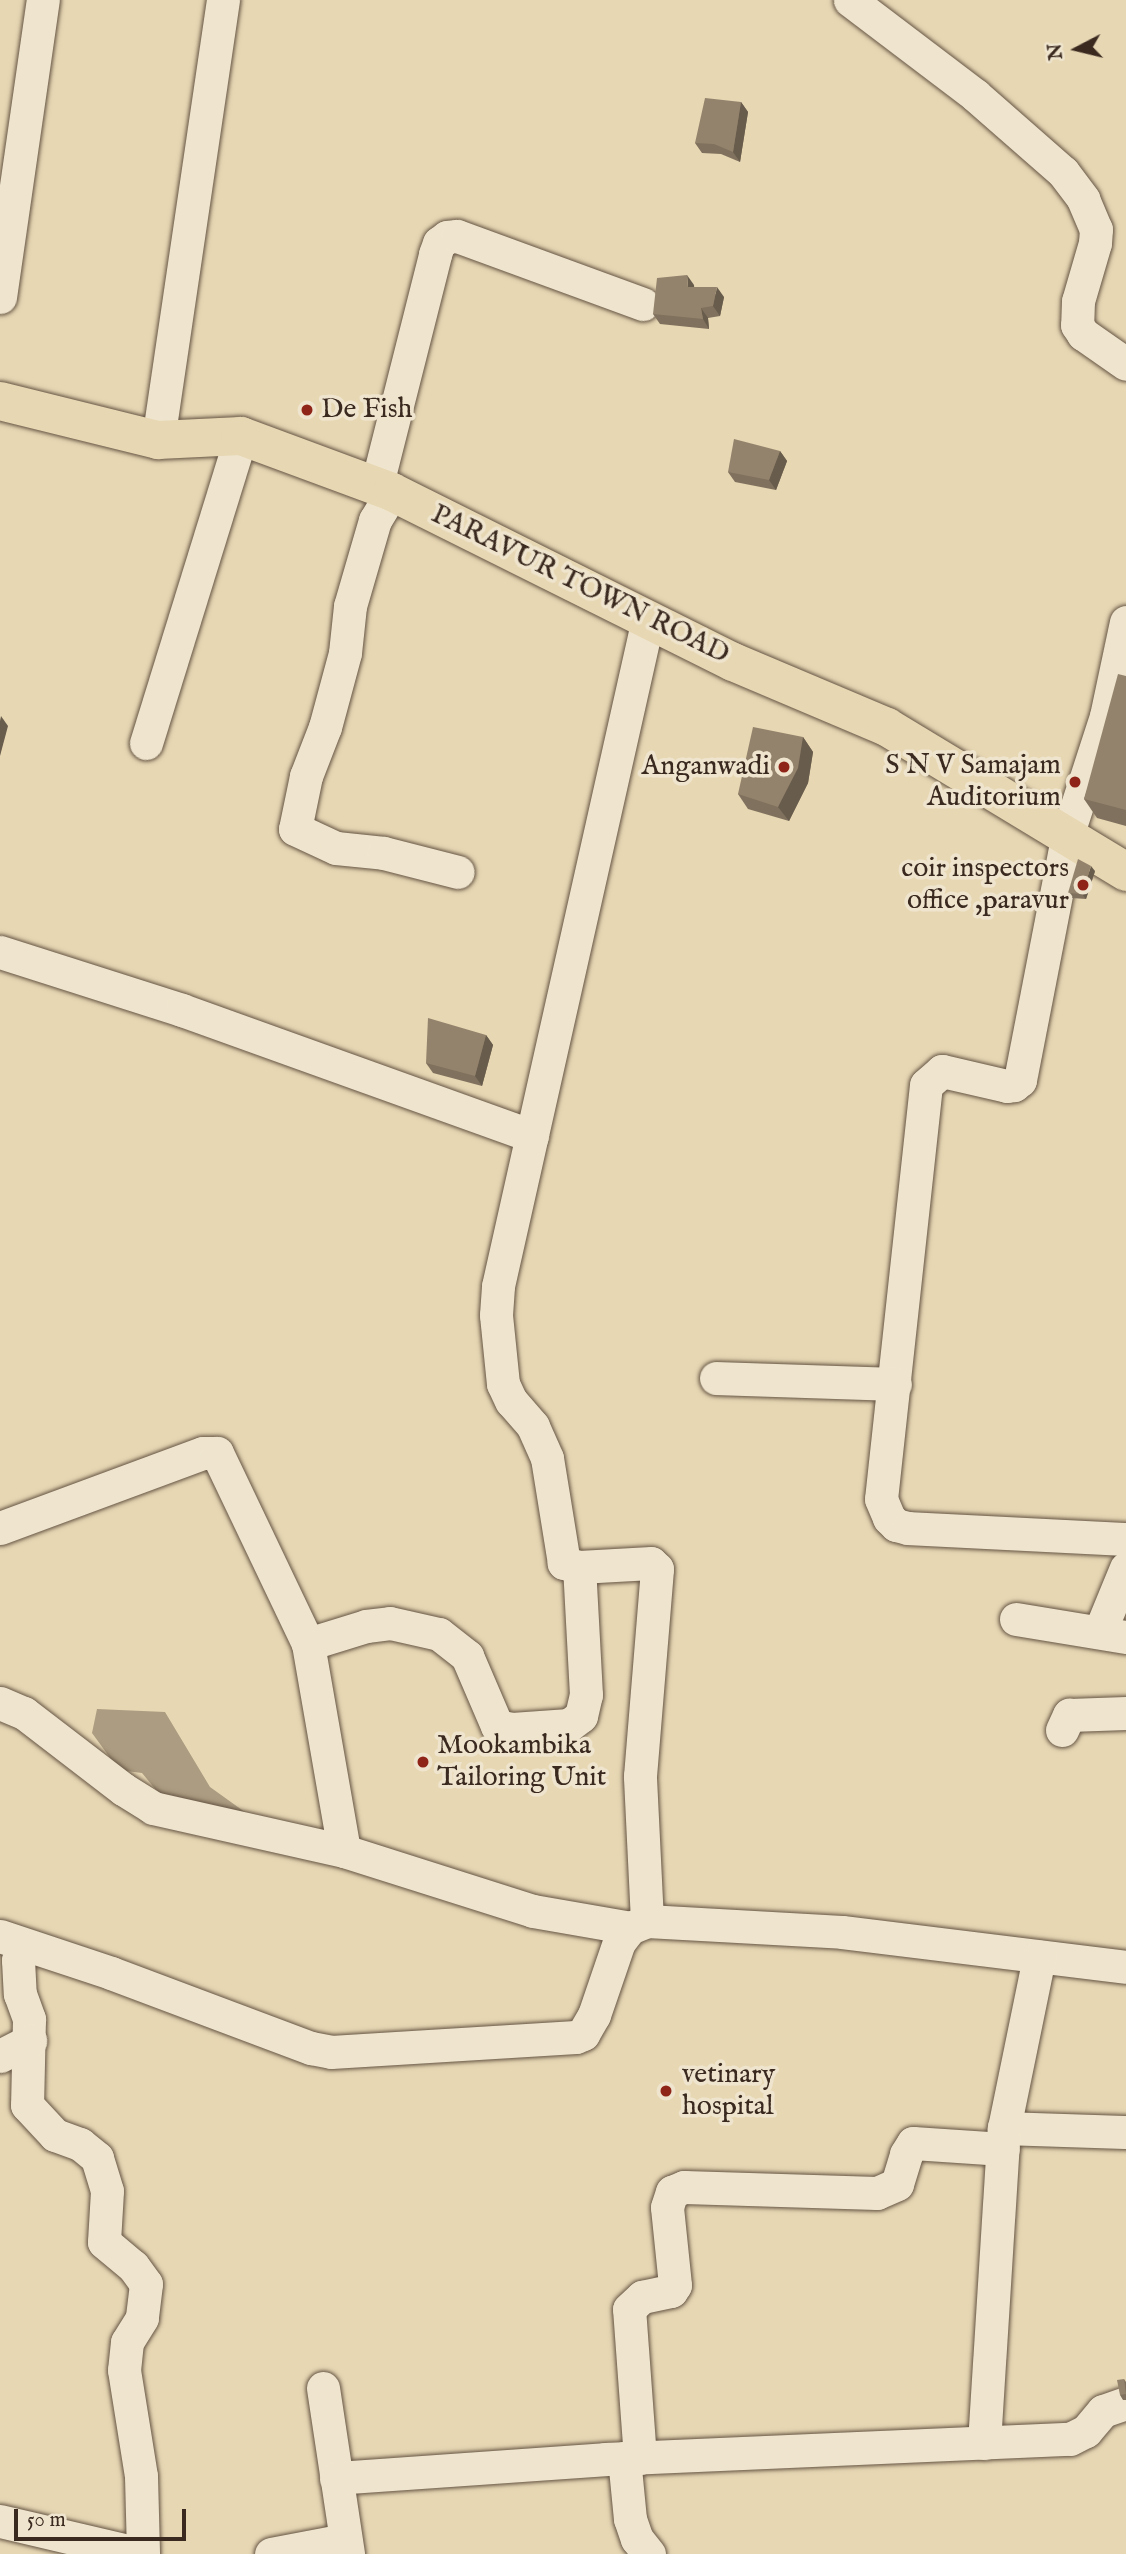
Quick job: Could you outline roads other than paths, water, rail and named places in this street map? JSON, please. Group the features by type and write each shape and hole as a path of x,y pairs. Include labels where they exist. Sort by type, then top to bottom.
{"main road":[{"name":"PARAVUR TOWN ROAD","path":"0,401 158,440 241,436 384,490 733,662 887,727 1068,834 1126,872"}],"street":[{"path":"0,297 43,0"},
{"path":"158,440 223,0"},
{"path":"849,0 975,95 1063,172 1083,199 1096,229 1095,243 1078,300 1077,325 1083,334 1126,364"},
{"path":"458,872 384,853 335,848 295,829 306,776 324,727 345,653 350,606 384,490 435,254 439,243 447,237 457,236 643,304"},
{"path":"146,743 241,436"},
{"path":"12,1940 111,1973 311,2048 331,2052 576,2037 583,2034 594,2015 619,1941 639,1924 640,1776 657,1569 651,1563 579,1567 564,1563 547,1458 533,1426 511,1401 503,1384 496,1339 498,1286 648,619"},
{"path":"1126,622 1107,716 1068,834 1020,1080 1007,1086 942,1071 926,1085 881,1499 889,1518 896,1525 908,1528 1126,1539"},
{"path":"0,951 182,1010 532,1136"},
{"path":"716,1378 895,1384"},
{"path":"0,1528 203,1453 217,1453 308,1644 344,1851"},
{"path":"308,1644 366,1626 390,1623 439,1634 467,1656 497,1726 512,1729 569,1725 581,1716 586,1695 579,1567"},
{"path":"1016,1619 1113,1634 1126,1568"},
{"path":"0,1703 24,1713 123,1789 153,1808 344,1851 533,1911 639,1924 842,1932 1126,1967"},
{"path":"1062,1730 1069,1715 1126,1713"},
{"path":"0,2521 142,2554 141,2476 124,2370 127,2342 142,2318 146,2284 133,2266 104,2242 107,2190 97,2158 80,2144 55,2135 27,2105 29,2018 20,1994 18,1959 12,1940"},
{"path":"984,2443 1004,2138 1038,1957"},
{"path":"0,2056 30,2041"},
{"path":"649,2554 637,2539 630,2519 632,2458 629,2309 642,2297 671,2291 675,2285 667,2207 672,2192 684,2187 877,2193 897,2184 906,2154 914,2143 1126,2132"},
{"path":"271,2554 346,2547 323,2388"},
{"path":"336,2478 632,2458 1070,2439 1086,2431 1103,2412 1126,2403"}],"place":[{"name":"De Fish","path":"307,410"},
{"name":"Anganwadi","path":"784,767"},
{"name":"S N V Samajam Auditorium","path":"1075,782"},
{"name":"coir inspectors office ,paravur","path":"1083,885"},
{"name":"Mookambika Tailoring Unit","path":"423,1762"},
{"name":"vetinary hospital","path":"666,2091"}]}
